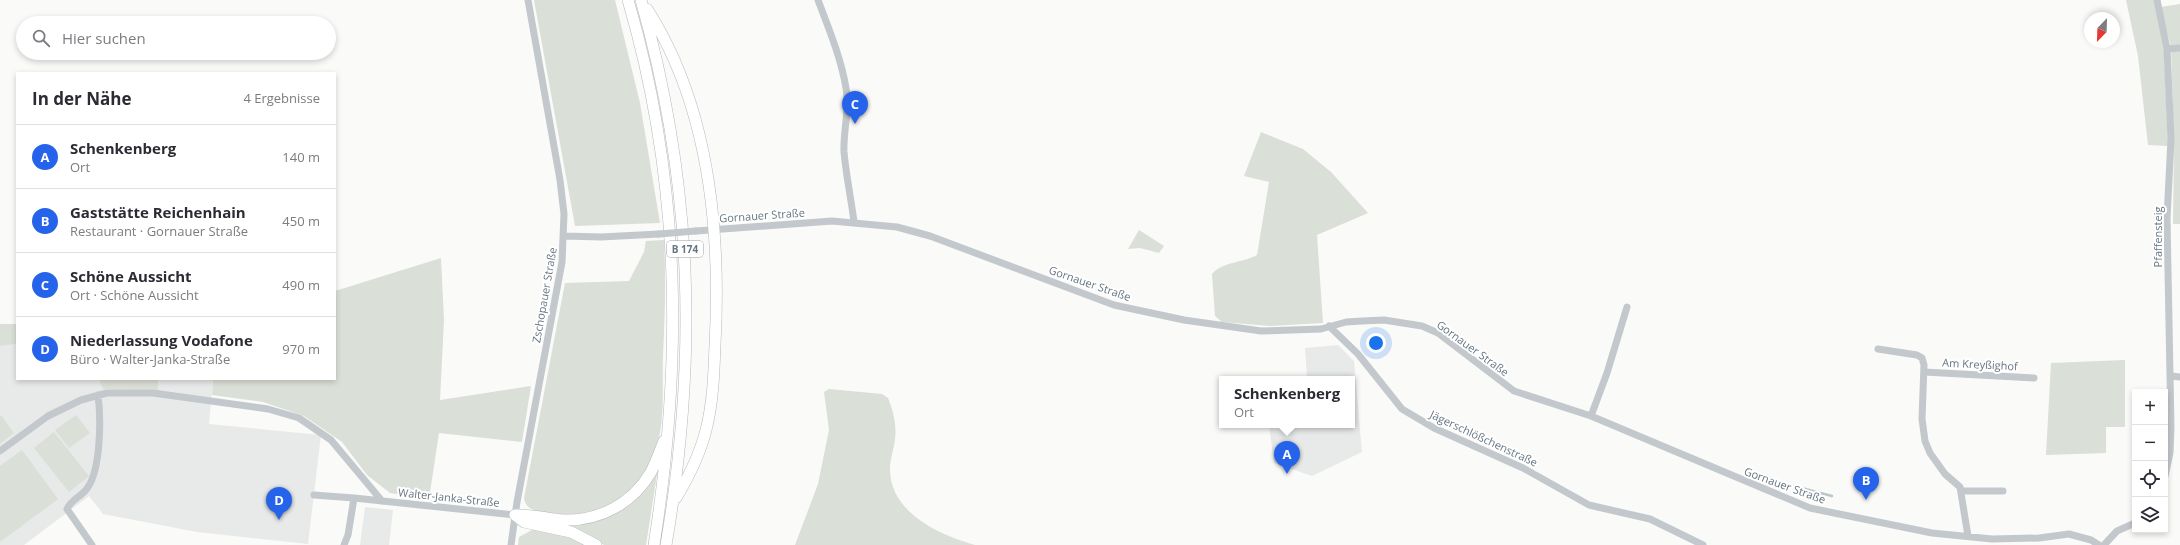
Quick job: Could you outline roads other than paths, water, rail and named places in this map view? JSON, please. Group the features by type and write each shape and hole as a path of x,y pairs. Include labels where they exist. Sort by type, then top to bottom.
{"highway":[{"name":"B 174","path":"628,0 641,45 656,118 670,226 674,289 666,462 654,545"},
{"name":"B 174","path":"641,0 658,63 671,130 680,197 685,251 687,319 686,373 681,434 666,545"},
{"path":"641,0 656,22 685,86 701,147 715,229 716,330 709,418 699,452 686,482 673,502"},
{"path":"515,515 528,514 555,519 572,520 587,518 611,510 630,497 644,482 652,470 667,435"},
{"path":"515,515 524,522 571,532 596,545"}],"street":[{"name":"Zschopauer Straße","path":"511,545 515,515 558,285 564,236 560,180 528,0"},
{"path":"818,0 837,52 846,88 848,111 844,132 844,152 854,222"},
{"name":"Pfaffensteig","path":"2157,0 2167,49 2171,138 2167,218 2172,427 2167,461"},
{"path":"2167,49 2180,48"},
{"name":"Gornauer Straße","path":"564,236 601,237 832,221 854,222 897,227 930,236 1114,305 1176,319 1262,331 1321,329 1356,321 1384,320 1422,326 1438,333 1514,390 1590,416 1810,508 1889,526 1932,533 1992,539 2039,538 2069,534 2085,538 2099,545"},
{"path":"1590,416 1607,373 1627,307"},
{"name":"Jägerschlößchenstraße","path":"1329,326 1358,354 1402,409 1428,424 1523,468 1589,505 1650,519 1703,545"},
{"path":"1878,349 1919,355 1923,360 1924,372 1922,419 1925,440 1930,453 1941,469 1947,476 1959,484 1968,536"},
{"name":"Am Kreyßighof","path":"1924,372 2034,378"},
{"path":"2171,376 2180,377"},
{"name":"Walter-Janka-Straße","path":"0,451 48,416 81,400 98,395 119,392 153,393 268,409 289,415 311,425 331,440 382,501"},
{"path":"92,545 67,509 89,486 94,475 100,433 98,395"},
{"path":"1961,491 2003,491"},
{"name":"Walter-Janka-Straße","path":"314,495 515,515"},
{"path":"344,545 348,535 354,498"},
{"path":"2104,545 2117,531 2132,524"}],"waterway":[{"path":"1749,471 1784,483"},
{"path":"1794,486 1832,496"}],"place":[{"name":"Schöne Aussicht","path":"855,124"},
{"name":"Schenkenberg","path":"1287,474"},
{"name":"Gaststätte Reichenhain","path":"1866,500"},
{"name":"Niederlassung Vodafone","path":"279,520"}]}
